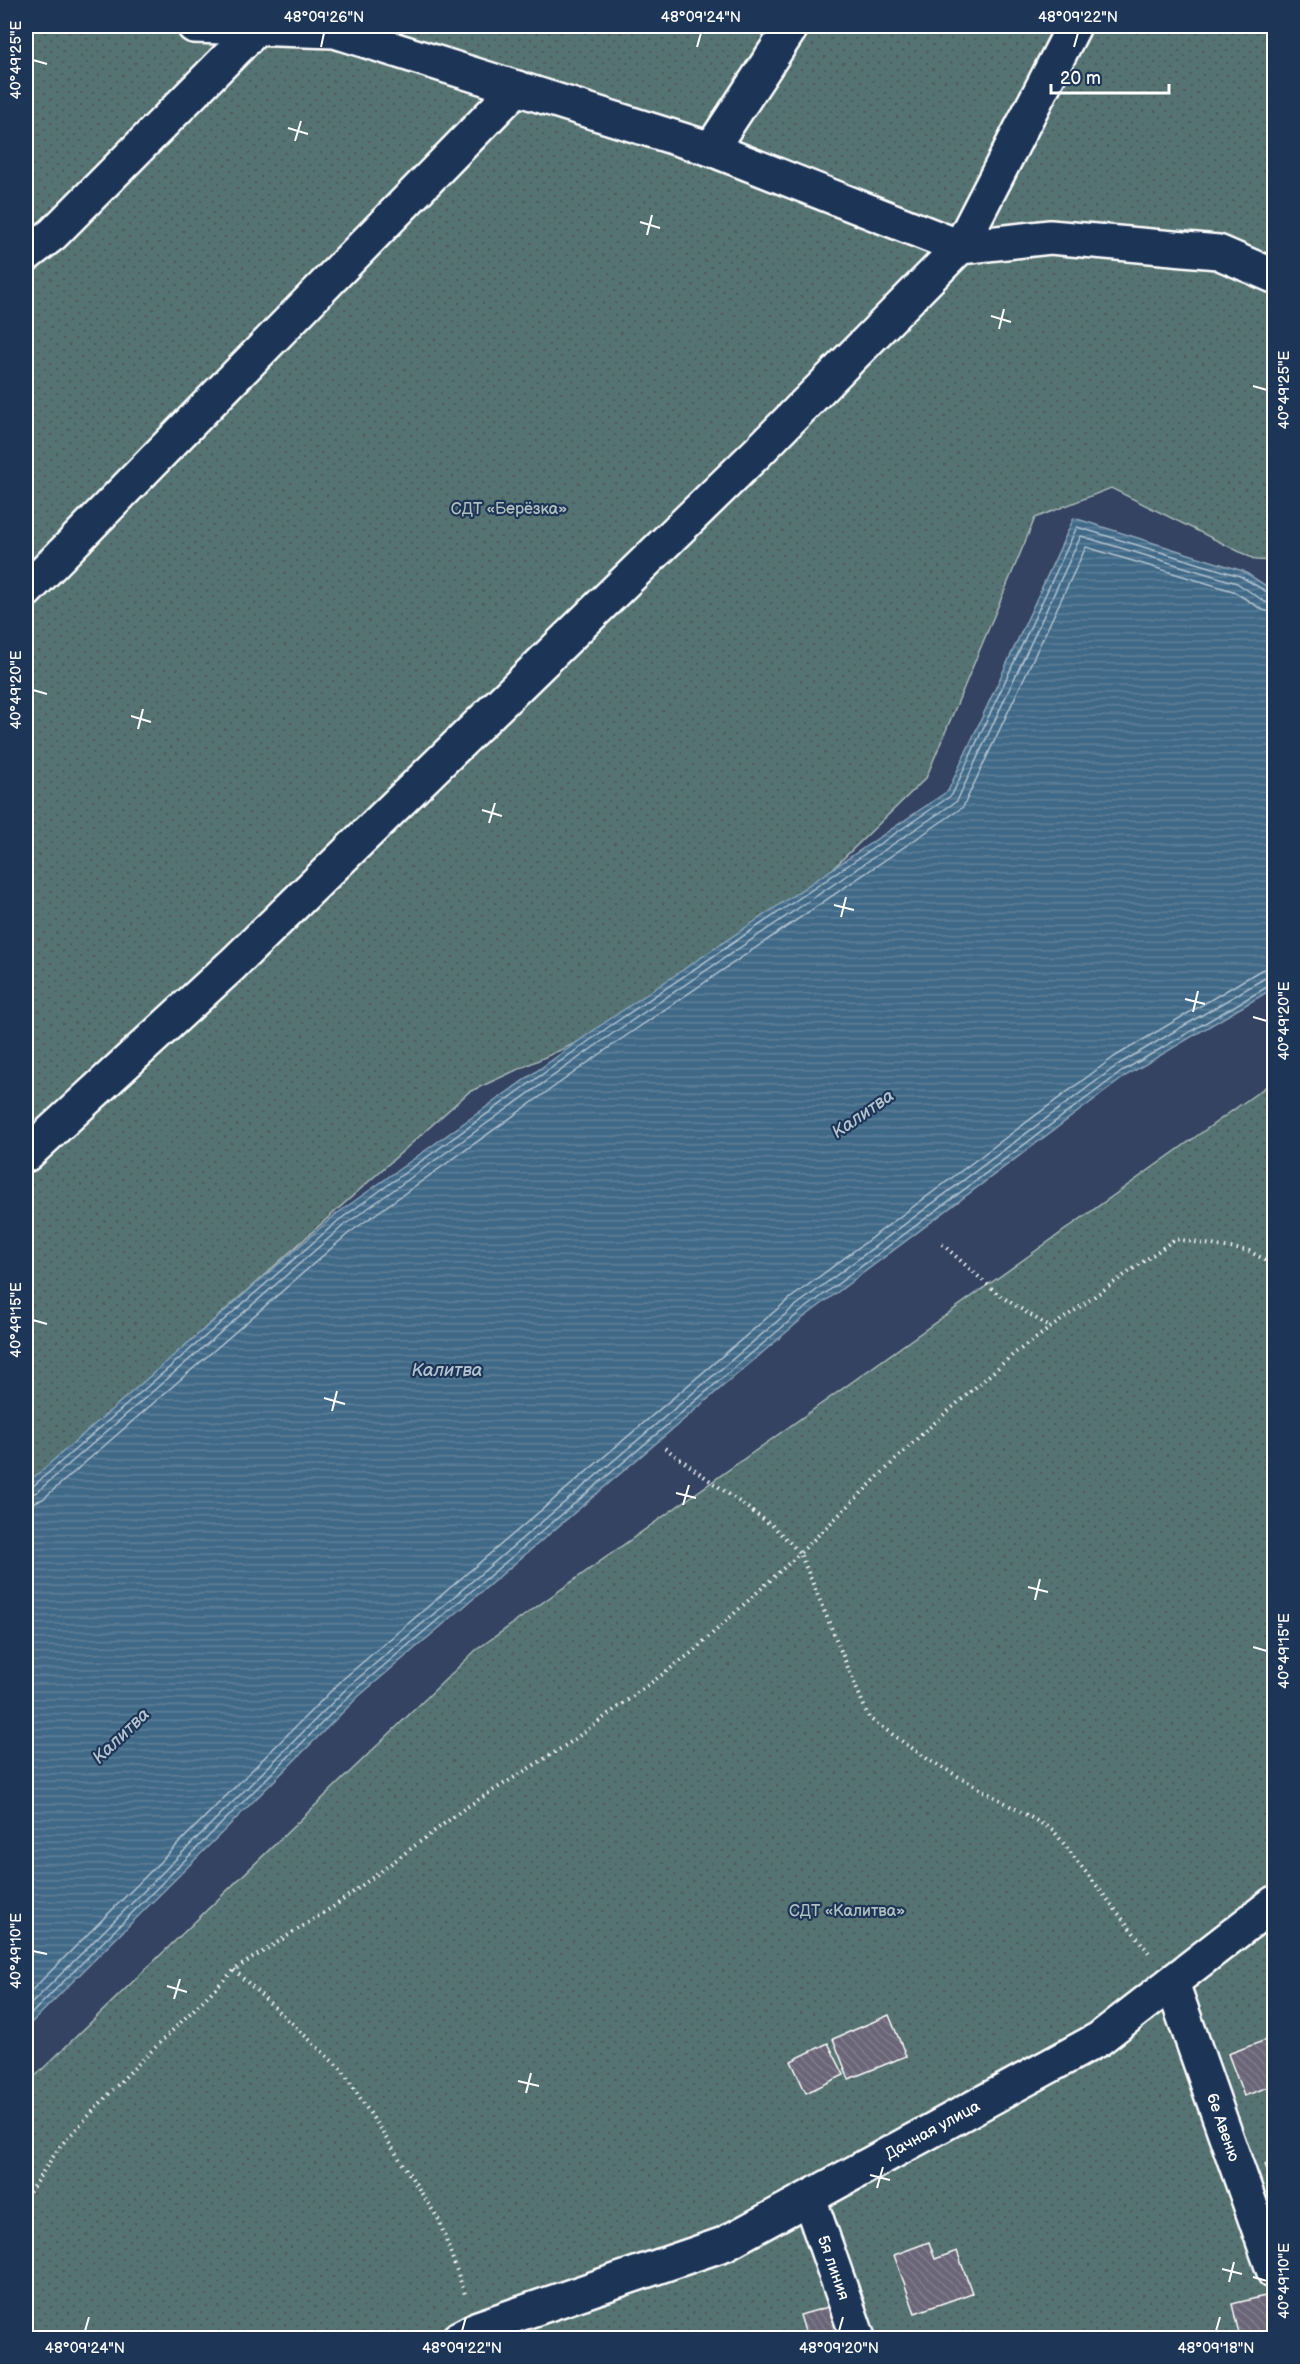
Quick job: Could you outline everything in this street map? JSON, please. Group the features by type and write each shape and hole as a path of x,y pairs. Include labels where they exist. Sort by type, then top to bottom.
{"street":[{"path":"194,26 256,29 336,28 517,88 711,148 960,247 1050,237 1218,252 1275,276"},
{"path":"711,148 792,26"},
{"path":"26,1155 233,964 758,452 960,247 1074,26"},
{"path":"26,255 53,234 256,29"},
{"path":"26,591 517,88"},
{"name":"Дачная улица","path":"473,2335 724,2244 1099,2039 1275,1903"},
{"name":"6е Авеню","path":"1172,1983 1275,2272"},
{"name":"5я линия","path":"809,2198 858,2338"}],"path":[{"path":"26,2197 61,2145 126,2076 234,1970 336,1905 465,1808 568,1744 680,1661 800,1553 924,1432 1015,1353 1175,1239 1249,1251 1275,1265"},
{"path":"942,1244 999,1295 1051,1328"},
{"path":"665,1448 774,1527 800,1553 869,1718 929,1760 1053,1830 1172,1983"},
{"path":"234,1970 342,2070 439,2220 473,2335"}],"green space":[{"name":"СДТ «Берёзка»","path":"26,26 1274,26 1274,561 1256,560 1111,488 1035,518 926,778 743,956 617,1024 469,1092 26,1488"},
{"name":"СДТ «Калитва»","path":"1274,1081 1274,2338 26,2338 26,2085 476,1650"}],"water":[{"name":"Калитва","path":"1074,518 1243,571 1274,591 1274,988 1127,1075 803,1318 359,1696 26,2028 26,1484 335,1215 604,1023 948,791"}],"building":[{"path":"889,2015 906,2056 849,2079 833,2039"},
{"path":"1274,2037 1274,2085 1244,2096 1228,2054"},
{"path":"828,2043 844,2075 806,2093 791,2061"},
{"path":"1274,2160 1274,2191 1265,2164"},
{"path":"929,2242 935,2259 957,2251 972,2293 915,2313 894,2255"},
{"path":"1265,2296 1274,2332 1240,2338 1232,2304"},
{"path":"835,2305 844,2338 807,2338 800,2315"}]}
